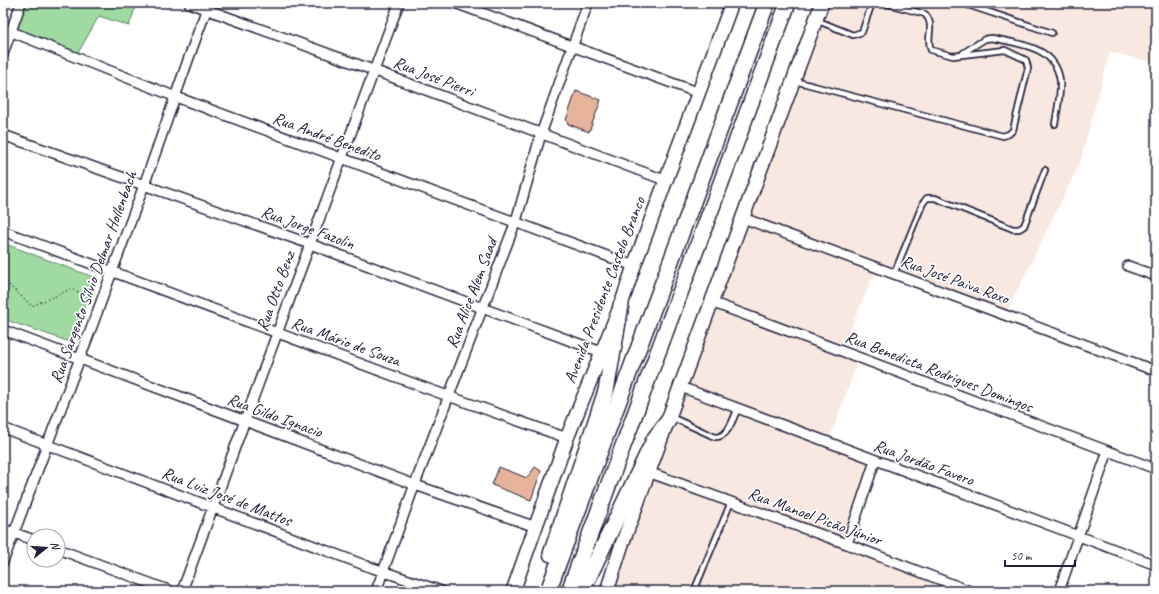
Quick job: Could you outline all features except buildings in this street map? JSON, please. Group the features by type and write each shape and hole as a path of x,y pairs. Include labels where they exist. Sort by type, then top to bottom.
{"main road":[{"path":"548,591 767,3"},
{"path":"570,591 788,3"},
{"path":"607,591 648,472 681,387 822,3"},
{"name":"Avenida Presidente Castelo Branco","path":"513,591 567,438 621,305 634,266 667,181 729,4"},
{"path":"540,591 606,391 621,305"},
{"path":"582,591 655,438 669,419"}],"street":[{"path":"3,54 21,3"},
{"name":"Rua José Pierri","path":"189,3 208,6 374,71 667,181"},
{"name":"Rua Otto Benz","path":"182,591 399,3"},
{"path":"455,3 699,93"},
{"name":"Rua Alice Alem Saad","path":"376,591 415,484 516,221 541,134 588,3"},
{"name":"Rua Sargento Sílvio Delmar Hollenbach","path":"3,562 49,446 80,357 145,184 208,6"},
{"name":"Rua André Benedito","path":"12,32 176,97 516,221 634,266"},
{"name":"Rua Jorge Fazolin","path":"3,135 145,184 601,352"},
{"name":"Rua José Paiva Roxo","path":"743,218 1156,371"},
{"name":"Rua Mário de Souza","path":"3,231 277,333 567,438"},
{"path":"1128,266 1156,276"},
{"name":"Rua Benedicta Rodrigues Domingos","path":"711,302 1156,469"},
{"name":"Rua Gildo Ignacio","path":"3,330 80,357 244,421 536,527"},
{"name":"Rua Jordão Favero","path":"681,387 875,461 1156,565"},
{"name":"Rua Luiz José de Mattos","path":"3,428 384,572 441,591"},
{"path":"1058,591 1108,451"},
{"path":"848,544 875,461"},
{"name":"Rua Manoel Picão Júnior","path":"648,472 848,544 970,591"},
{"path":"3,528 26,537"},
{"path":"66,552 171,591"}],"lane":[{"path":"816,20 853,35 858,34 862,32 872,3"},
{"path":"884,3 925,14 931,23 929,42 931,50 954,56 985,39 992,38 1038,49 1049,56 1055,66 1060,81 1055,124"},
{"path":"962,3 1052,33"},
{"path":"793,81 1003,136 1009,134 1013,130 1028,68 1026,60 1005,50 960,54"},
{"path":"894,274 922,203 928,198 934,198 1013,229 1019,229 1024,226 1045,170"},
{"path":"669,419 715,437 721,437 725,434 738,408"},
{"path":"694,591 731,502"}],"path":[{"path":"3,280 32,306 71,289 101,301"}],"shaded area":[{"path":"822,3 1156,3 1156,63 1110,52 1079,165 1005,315 877,267 841,351 859,358 828,443 875,461 848,544 970,591 608,591"}],"green space":[{"path":"26,3 137,3 129,26 99,16 78,53 17,30"},
{"path":"3,243 93,277 94,283 70,342 3,319"}]}
